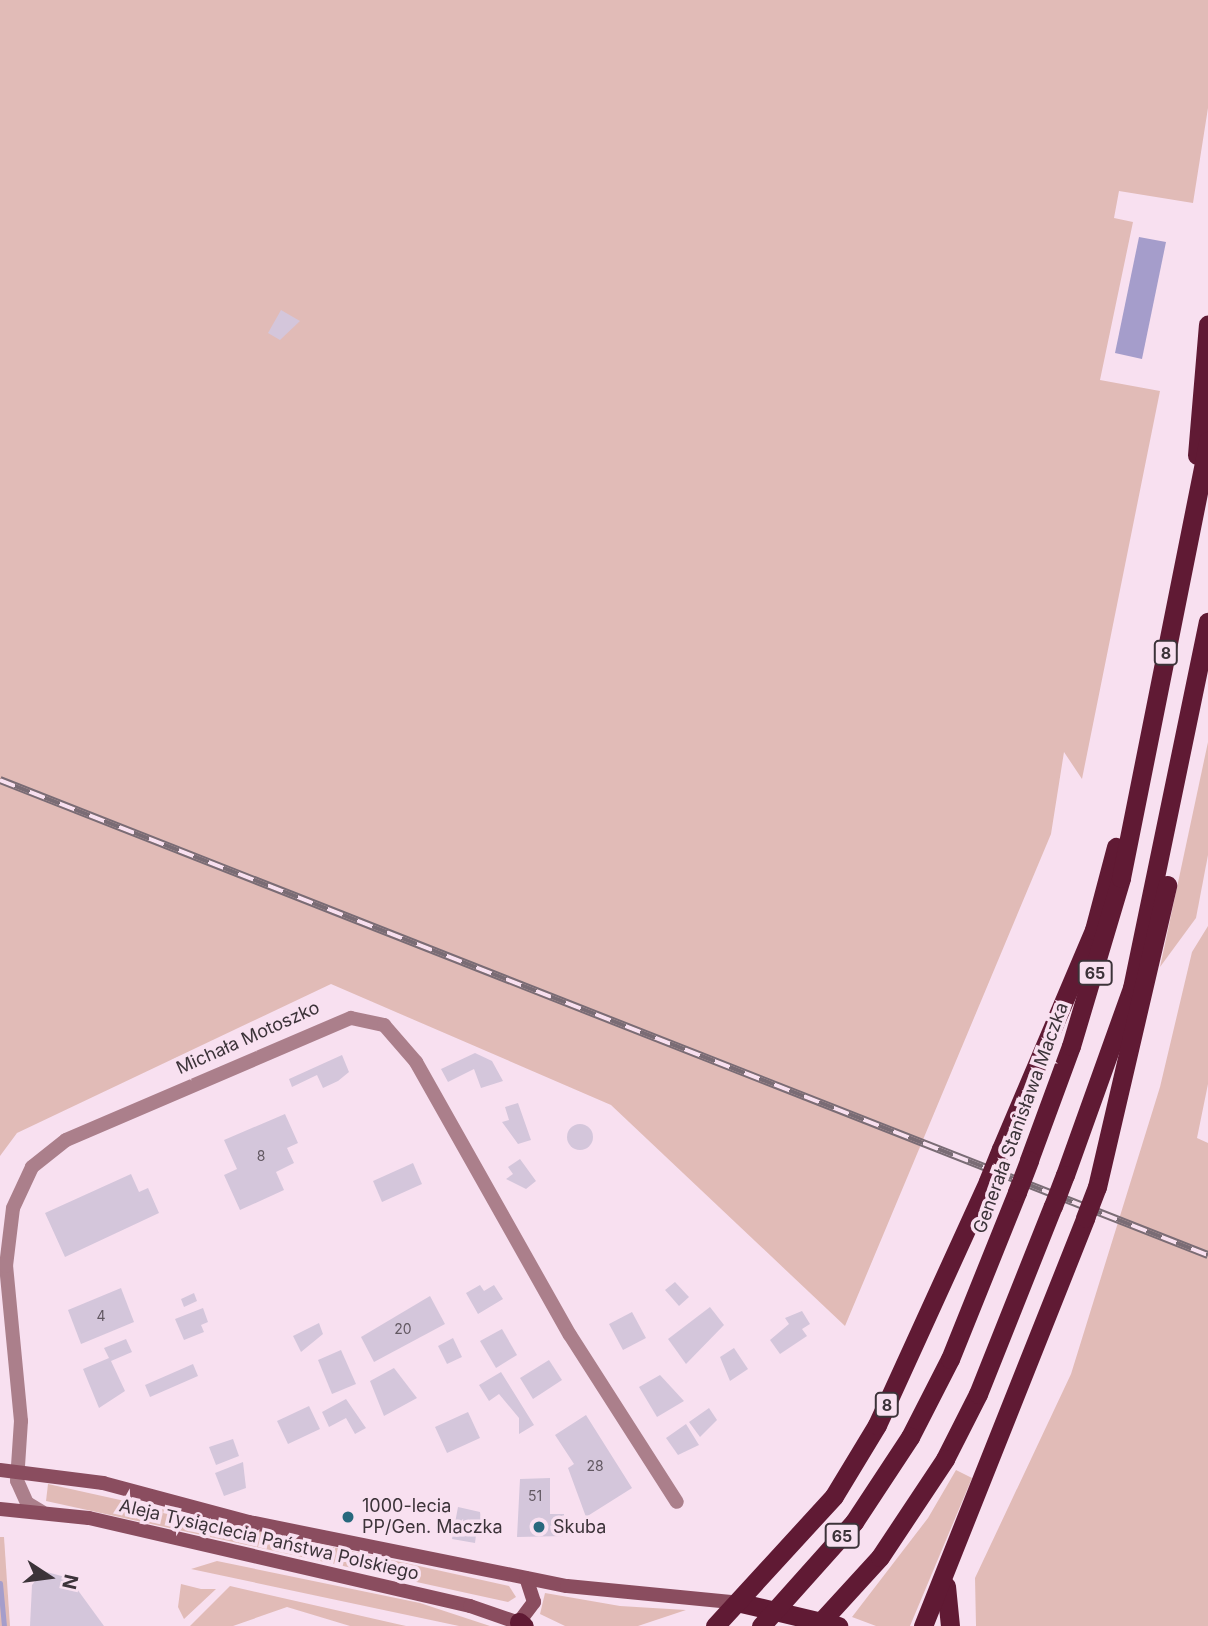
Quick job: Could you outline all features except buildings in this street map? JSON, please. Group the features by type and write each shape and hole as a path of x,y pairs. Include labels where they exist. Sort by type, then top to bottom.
{"highway":[{"path":"1192,526 1208,324"},
{"name":"Generała Stanisława Maczka","path":"761,1626 854,1522 910,1437 950,1359 1017,1192 1101,957 1140,780 1208,441"},
{"name":"8","path":"950,1626 948,1572 1097,1186 1164,917 1174,802 1208,622"},
{"name":"8","path":"715,1626 741,1603 834,1496 877,1425 988,1181 1094,930 1140,780"},
{"name":"65","path":"817,1626 880,1557 945,1459 978,1394 1066,1175 1132,988 1174,802"},
{"path":"923,1626 948,1572"},
{"path":"741,1603 838,1626"}],"main road":[{"name":"Aleja Tysiąclecia Państwa Polskiego","path":"0,1470 103,1483 249,1522 526,1578 741,1603"},
{"name":"Aleja Tysiąclecia Państwa Polskiego","path":"0,1509 42,1512 470,1606 523,1625"},
{"path":"523,1625 534,1602 526,1578"}],"street":[{"name":"Michała Motoszko","path":"42,1512 19,1493 22,1421 6,1254 13,1208 33,1167 66,1140 336,1020 367,1018 397,1037 416,1062 570,1335 677,1502"}],"shaded area":[{"path":"0,0 1208,0 1208,108 1193,203 1119,191 1114,218 1133,222 1100,380 1160,391 1082,779 1064,752 1051,834 845,1326 611,1105 331,984 17,1133 0,1156"},
{"path":"1139,237 1166,242 1142,359 1115,353"},
{"path":"1208,742 1208,855 1196,918 1160,967"},
{"path":"1208,926 1208,1084 1197,1138 1208,1143 1208,1626 976,1626 975,1578 1071,1374 1160,1087 1192,952"},
{"path":"956,1470 972,1478 910,1626 876,1626 852,1617 928,1518"},
{"path":"48,1484 509,1586 516,1597 508,1602 46,1501"},
{"path":"0,1537 4,1537 10,1626 0,1626"},
{"path":"217,1561 420,1603 490,1626 459,1626 191,1569"},
{"path":"181,1584 201,1589 216,1589 184,1619 178,1607"},
{"path":"230,1586 406,1626 350,1626 287,1607 233,1626 190,1626"},
{"path":"545,1593 620,1606 686,1610 638,1626 565,1626 540,1614"}],"waterway":[{"path":"0,1583 4,1626"}],"railway":[{"path":"0,780 1208,1255"}],"place":[{"name":"1000-lecia PP/Gen. Maczka","path":"348,1517"},
{"name":"Skuba","path":"539,1527"}]}
